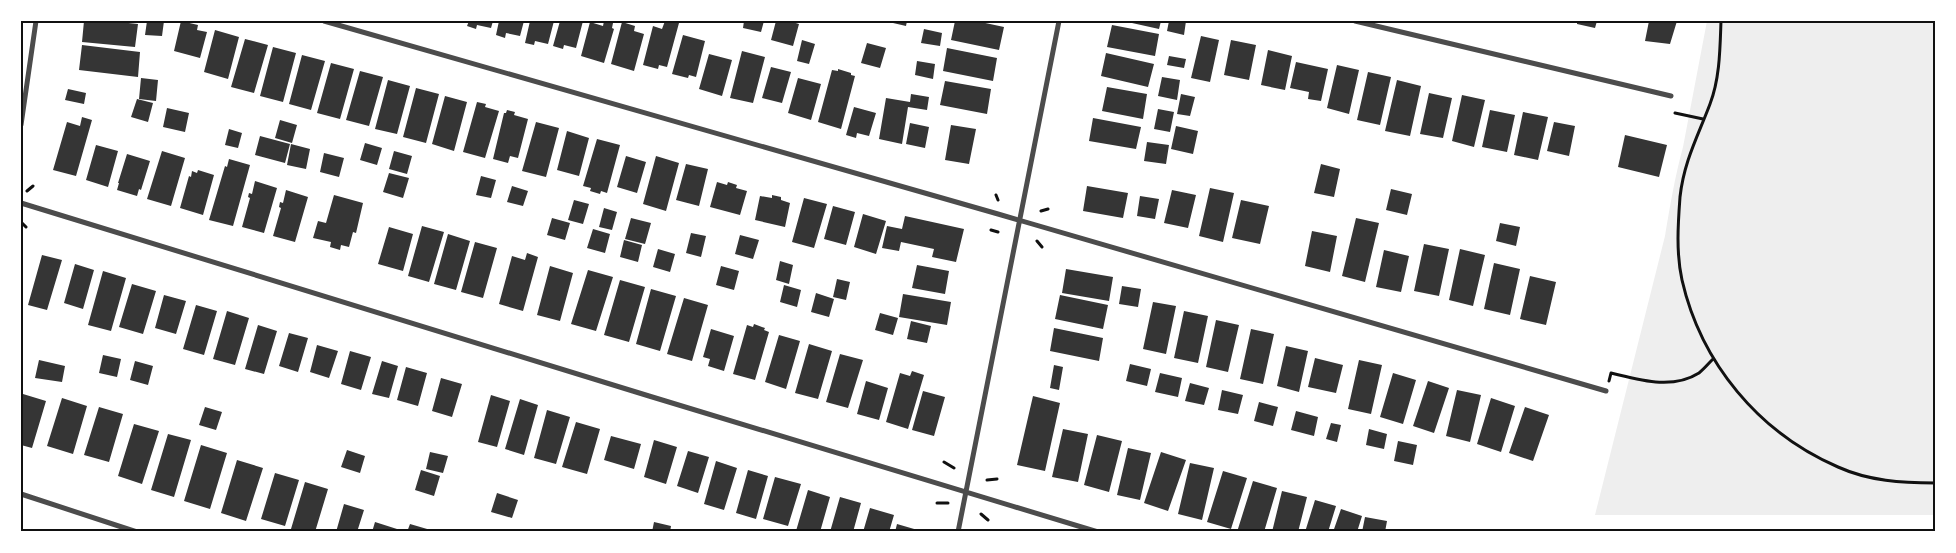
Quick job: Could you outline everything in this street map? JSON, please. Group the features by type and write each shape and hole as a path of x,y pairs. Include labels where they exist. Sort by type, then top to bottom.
{"street":[{"path":"21,125 36,21"},
{"path":"324,21 1606,391"},
{"path":"958,532 1060,21"},
{"path":"1355,21 1671,96"},
{"path":"21,203 1098,532"},
{"path":"21,494 137,532"}],"path":[{"path":"1721,21 1720,55 1716,79 1710,103 1689,153 1681,194 1677,236 1682,278 1696,327 1713,359 1746,403 1769,424 1804,448 1839,468 1873,478 1905,483 1935,483"},
{"path":"1675,113 1703,119"},
{"path":"27,191 33,186"},
{"path":"996,195 998,200"},
{"path":"1041,211 1048,209"},
{"path":"21,222 26,227"},
{"path":"991,230 998,232"},
{"path":"1037,242 1042,247"},
{"path":"1610,378 1611,374 1644,381 1668,383 1698,373 1713,359"},
{"path":"944,462 954,468"},
{"path":"987,480 997,479"},
{"path":"938,504 948,503"},
{"path":"982,514 988,520"}],"shaded area":[{"path":"1707,21 1935,21 1935,515 1595,515 1665,236"}],"building":[{"path":"84,21 138,24 135,47 82,42"},
{"path":"147,21 164,21 162,36 145,35"},
{"path":"181,21 198,25 197,30 207,32 200,58 174,51"},
{"path":"469,21 493,21 491,28 477,25 476,29 467,26"},
{"path":"499,21 524,21 520,36 506,33 505,38 496,35"},
{"path":"530,21 554,21 548,44 535,41 534,45 525,43"},
{"path":"560,21 583,21 576,48 564,45 563,49 553,46"},
{"path":"604,21 613,23 612,28 614,29 604,63 581,56 590,22 603,26"},
{"path":"665,21 679,23 667,67 659,65 658,69 643,65 653,26 662,29"},
{"path":"744,21 764,21 761,32 743,28"},
{"path":"776,21 789,21 799,24 793,46 771,40"},
{"path":"893,21 907,21 906,26 893,23"},
{"path":"955,21 976,21 1004,27 999,50 951,40"},
{"path":"1123,21 1161,21 1159,29"},
{"path":"1169,21 1186,21 1184,35 1167,31"},
{"path":"1577,21 1597,21 1595,28 1577,24"},
{"path":"1649,21 1677,21 1670,44 1645,41"},
{"path":"622,22 635,26 634,31 644,34 634,71 611,64"},
{"path":"1112,25 1159,34 1155,56 1107,47"},
{"path":"924,29 942,33 940,46 921,43"},
{"path":"215,30 239,37 228,79 204,72"},
{"path":"683,35 705,41 696,77 689,75 688,78 672,74"},
{"path":"1201,36 1219,40 1210,82 1191,78"},
{"path":"245,39 268,45 254,93 231,87"},
{"path":"802,40 815,44 809,64 797,61"},
{"path":"1231,40 1256,45 1249,80 1224,75"},
{"path":"867,43 886,48 880,68 861,63"},
{"path":"82,45 140,52 138,77 79,70"},
{"path":"273,47 296,53 283,102 260,96"},
{"path":"947,48 997,58 993,81 943,71"},
{"path":"1268,50 1292,56 1285,90 1261,85"},
{"path":"742,51 765,57 753,103 730,98"},
{"path":"1106,53 1154,64 1148,87 1101,76"},
{"path":"709,54 732,60 722,96 699,89"},
{"path":"302,55 325,61 311,110 289,104"},
{"path":"1169,56 1186,59 1184,68 1167,65"},
{"path":"917,61 935,64 933,79 915,75"},
{"path":"1296,62 1328,69 1321,101 1308,99 1309,92 1290,88"},
{"path":"331,63 354,69 340,119 317,113"},
{"path":"1337,65 1359,70 1349,114 1327,108"},
{"path":"771,67 791,72 782,103 762,98"},
{"path":"838,69 855,76 841,129 818,122 832,70 838,71"},
{"path":"360,71 383,77 369,126 346,120"},
{"path":"1368,72 1391,77 1380,125 1357,120"},
{"path":"1162,77 1180,80 1177,100 1158,96"},
{"path":"141,78 158,80 156,101 139,99"},
{"path":"798,78 821,84 811,120 788,113"},
{"path":"388,80 410,86 397,134 375,129"},
{"path":"1397,80 1421,86 1410,136 1385,131"},
{"path":"945,81 991,89 987,114 940,105"},
{"path":"1107,87 1147,94 1143,119 1102,111"},
{"path":"416,88 439,94 426,143 403,137"},
{"path":"68,89 86,93 84,104 65,100"},
{"path":"1429,93 1452,98 1443,138 1420,134"},
{"path":"911,94 929,97 927,110 908,107 902,144 879,139 886,98 910,102"},
{"path":"1181,94 1195,97 1190,116 1177,114"},
{"path":"1462,95 1485,100 1474,147 1452,141"},
{"path":"445,96 467,102 454,151 432,144"},
{"path":"137,99 153,103 148,122 131,117"},
{"path":"477,102 486,104 485,107 499,111 485,158 463,152"},
{"path":"854,107 876,113 869,136 857,133 856,138 846,135"},
{"path":"167,108 189,113 185,132 163,127"},
{"path":"1158,109 1174,112 1170,132 1154,129"},
{"path":"507,110 515,112 514,115 528,119 518,158 510,156 508,163 493,159 504,113"},
{"path":"1490,110 1515,115 1507,152 1482,147"},
{"path":"1523,112 1548,117 1538,160 1514,155"},
{"path":"82,117 92,120 76,176 53,170 67,122 80,126"},
{"path":"1093,118 1141,127 1136,149 1089,141"},
{"path":"280,120 297,125 292,143 275,138"},
{"path":"536,122 559,128 546,177 522,171"},
{"path":"1554,122 1575,126 1569,156 1547,151"},
{"path":"910,123 929,127 925,148 906,144"},
{"path":"951,125 976,129 969,164 945,160"},
{"path":"1176,126 1198,131 1193,154 1171,149"},
{"path":"229,129 242,133 238,148 225,145"},
{"path":"567,131 589,138 579,176 557,170"},
{"path":"1625,135 1667,145 1659,177 1618,167"},
{"path":"260,136 290,144 285,163 255,155"},
{"path":"597,139 620,145 607,193 601,191 600,194 590,191 591,188 583,186"},
{"path":"1147,142 1169,145 1166,164 1144,161"},
{"path":"365,143 382,148 377,165 360,160"},
{"path":"291,144 310,149 306,169 287,165"},
{"path":"96,145 118,151 108,187 86,180"},
{"path":"162,151 185,158 171,206 147,199"},
{"path":"394,151 412,156 407,174 389,169"},
{"path":"324,153 344,158 339,177 320,172"},
{"path":"127,154 150,161 141,190 139,189 137,196 117,190"},
{"path":"626,156 646,162 637,193 617,187"},
{"path":"656,156 679,163 666,211 643,204"},
{"path":"229,159 250,165 233,226 209,220 225,166 227,167"},
{"path":"686,164 708,169 699,206 676,200"},
{"path":"1321,164 1340,169 1334,197 1314,193"},
{"path":"198,170 214,175 203,215 180,208 189,176 191,177 192,171 197,173"},
{"path":"389,173 409,178 403,198 383,192"},
{"path":"481,176 496,180 491,198 476,195"},
{"path":"255,181 277,188 264,233 242,227 250,198 248,197 249,193 252,194"},
{"path":"717,182 727,185 728,182 737,185 736,188 747,191 740,215 710,207"},
{"path":"512,186 528,191 523,206 507,202"},
{"path":"1087,186 1128,193 1123,218 1083,211"},
{"path":"1210,188 1234,193 1223,242 1199,236"},
{"path":"1391,189 1412,194 1407,215 1386,210"},
{"path":"286,190 308,197 295,242 273,236 281,208 279,207 280,202 283,203"},
{"path":"1172,190 1196,195 1188,228 1164,223"},
{"path":"334,195 363,203 356,233 353,232 349,247 341,245 340,250 330,247 331,242 313,238 318,221 326,223"},
{"path":"772,195 781,197 781,200 790,203 785,227 755,220 760,196 772,198"},
{"path":"1140,196 1159,199 1155,219 1137,216"},
{"path":"804,198 827,204 814,248 792,242"},
{"path":"574,200 589,204 583,224 568,220"},
{"path":"1241,200 1269,206 1260,244 1232,238"},
{"path":"833,206 855,212 846,245 824,239"},
{"path":"604,208 617,212 612,230 599,227"},
{"path":"863,214 886,221 876,254 854,247"},
{"path":"905,216 964,229 956,262 932,257 934,249 901,242 899,251 882,248 887,226 902,229"},
{"path":"552,218 570,223 565,240 547,235"},
{"path":"631,218 651,223 645,244 625,239"},
{"path":"1356,218 1379,223 1365,282 1342,276"},
{"path":"1500,223 1520,227 1516,246 1496,241"},
{"path":"422,226 444,232 429,282 408,276"},
{"path":"389,227 413,234 403,271 378,264"},
{"path":"593,229 610,234 605,253 587,248"},
{"path":"1312,231 1337,236 1330,272 1305,266"},
{"path":"691,233 706,236 701,257 686,253"},
{"path":"448,234 470,241 456,290 434,284"},
{"path":"740,235 759,240 753,259 735,254"},
{"path":"624,240 642,245 638,262 620,257"},
{"path":"475,242 497,248 483,298 461,292"},
{"path":"1424,244 1449,249 1439,296 1414,291"},
{"path":"658,249 675,254 670,272 653,267"},
{"path":"1460,249 1485,255 1473,306 1449,300"},
{"path":"1384,250 1409,256 1401,292 1376,287"},
{"path":"527,253 538,257 523,311 499,304 512,256 525,260"},
{"path":"42,255 62,260 47,310 28,305"},
{"path":"780,261 793,265 789,284 776,280"},
{"path":"1494,263 1520,269 1510,315 1484,309"},
{"path":"75,264 94,270 83,309 64,303"},
{"path":"917,265 949,271 945,294 912,288"},
{"path":"550,266 573,273 560,321 537,315"},
{"path":"721,266 739,271 734,290 716,285"},
{"path":"1066,269 1113,277 1109,301 1062,293"},
{"path":"588,270 613,277 596,331 571,324"},
{"path":"103,271 126,278 111,331 88,325"},
{"path":"1530,276 1556,282 1546,325 1520,319"},
{"path":"837,279 850,282 846,300 833,297"},
{"path":"620,280 645,287 629,342 604,335"},
{"path":"132,284 156,291 143,334 119,327"},
{"path":"784,285 801,290 797,307 780,302"},
{"path":"1122,286 1141,289 1138,307 1119,304"},
{"path":"651,289 676,296 660,351 636,344"},
{"path":"816,293 834,299 829,317 811,312"},
{"path":"903,294 951,302 947,325 899,317"},
{"path":"164,295 186,301 176,334 155,328"},
{"path":"1060,295 1108,305 1103,329 1055,319"},
{"path":"684,298 708,305 692,361 667,354"},
{"path":"1153,302 1176,306 1166,354 1143,349"},
{"path":"196,305 217,311 204,355 183,349"},
{"path":"227,311 249,318 235,365 213,359"},
{"path":"1184,311 1208,316 1198,363 1174,358"},
{"path":"880,313 898,318 893,335 875,330"},
{"path":"1216,320 1239,325 1228,372 1206,367"},
{"path":"911,321 931,326 927,343 907,339"},
{"path":"754,324 765,328 764,330 769,332 755,380 733,374 747,325 753,327"},
{"path":"258,325 277,331 264,374 245,369"},
{"path":"1054,328 1103,338 1099,361 1050,351"},
{"path":"711,329 734,336 724,371 708,366 710,359 703,357"},
{"path":"1251,329 1274,334 1263,384 1240,379"},
{"path":"289,333 308,338 298,372 279,366"},
{"path":"779,335 800,341 786,389 765,382"},
{"path":"809,344 832,351 818,399 795,393"},
{"path":"317,345 338,351 329,378 310,372"},
{"path":"1286,346 1308,351 1299,392 1277,386"},
{"path":"350,351 371,357 361,390 341,384"},
{"path":"840,354 863,360 848,408 826,402"},
{"path":"103,355 121,359 117,377 99,373"},
{"path":"1315,358 1343,365 1336,393 1308,387"},
{"path":"39,360 65,366 62,382 35,378"},
{"path":"1359,360 1382,365 1371,414 1348,409"},
{"path":"135,361 153,366 148,385 130,380"},
{"path":"382,361 398,366 389,398 372,394"},
{"path":"1130,364 1151,369 1147,386 1126,381"},
{"path":"1054,365 1063,367 1059,390 1050,388"},
{"path":"406,367 427,373 418,406 397,400"},
{"path":"912,371 924,375 908,429 886,422 900,373 910,376"},
{"path":"1160,373 1182,378 1178,397 1155,392"},
{"path":"1393,373 1416,380 1403,424 1380,417"},
{"path":"441,378 462,384 452,417 432,411"},
{"path":"866,381 888,388 879,420 857,414"},
{"path":"1428,381 1449,388 1434,433 1413,426"},
{"path":"1190,383 1209,388 1204,405 1185,401"},
{"path":"1222,390 1243,395 1238,414 1218,410"},
{"path":"1457,390 1481,395 1470,442 1446,436"},
{"path":"923,391 945,397 934,436 912,430"},
{"path":"23,394 46,401 32,448 21,445"},
{"path":"491,395 510,401 497,447 478,442"},
{"path":"1033,396 1060,403 1045,471 1017,465"},
{"path":"62,398 87,406 73,454 47,446"},
{"path":"1491,398 1515,406 1501,452 1477,444"},
{"path":"520,399 538,405 524,455 505,449"},
{"path":"1259,402 1278,407 1273,426 1254,421"},
{"path":"99,407 123,414 109,462 84,455"},
{"path":"205,407 222,412 216,430 199,425"},
{"path":"1525,407 1549,415 1533,461 1509,453"},
{"path":"547,410 570,417 556,464 534,458"},
{"path":"1296,411 1318,417 1314,436 1291,430"},
{"path":"576,422 600,429 587,474 562,467"},
{"path":"1331,423 1341,425 1337,442 1326,439"},
{"path":"134,424 159,431 142,484 118,476"},
{"path":"1063,429 1088,434 1078,482 1052,477"},
{"path":"1369,429 1387,434 1384,449 1366,445"},
{"path":"168,434 191,440 174,497 151,490"},
{"path":"1097,435 1122,441 1109,492 1084,485"},
{"path":"611,436 641,444 634,469 604,460"},
{"path":"654,440 677,447 666,484 644,477"},
{"path":"1398,441 1417,445 1413,465 1394,461"},
{"path":"201,445 227,453 210,509 184,501"},
{"path":"1128,448 1151,453 1140,500 1117,495"},
{"path":"347,450 365,456 360,473 341,467"},
{"path":"688,451 709,457 698,493 677,486"},
{"path":"430,452 448,456 443,473 426,469"},
{"path":"1161,452 1186,460 1168,511 1144,503"},
{"path":"237,460 263,468 246,521 221,513"},
{"path":"716,461 737,468 724,510 704,504"},
{"path":"1190,463 1214,468 1202,520 1178,514"},
{"path":"421,470 440,476 434,496 415,490"},
{"path":"748,470 768,476 756,519 736,513"},
{"path":"1223,471 1247,478 1231,529 1207,522"},
{"path":"275,473 299,480 285,526 261,519"},
{"path":"775,477 801,484 788,526 763,519"},
{"path":"1253,481 1277,488 1264,532 1237,532"},
{"path":"305,482 328,489 315,532 300,532 291,529"},
{"path":"808,490 830,497 820,532 796,531"},
{"path":"1282,491 1307,497 1298,532 1272,532"},
{"path":"497,493 518,500 512,518 491,512"},
{"path":"840,497 861,503 853,532 830,532"},
{"path":"1315,500 1336,506 1328,532 1305,532"},
{"path":"344,504 364,510 357,532 336,532"},
{"path":"870,508 894,515 889,532 863,532"},
{"path":"1341,509 1362,516 1357,532 1333,532"},
{"path":"1365,517 1387,521 1385,532 1362,532"},
{"path":"375,522 397,529 396,532 372,532"},
{"path":"654,522 671,526 670,532 652,532"},
{"path":"410,524 434,531 434,532 407,532"},
{"path":"897,524 921,531 921,532 895,532"}]}
